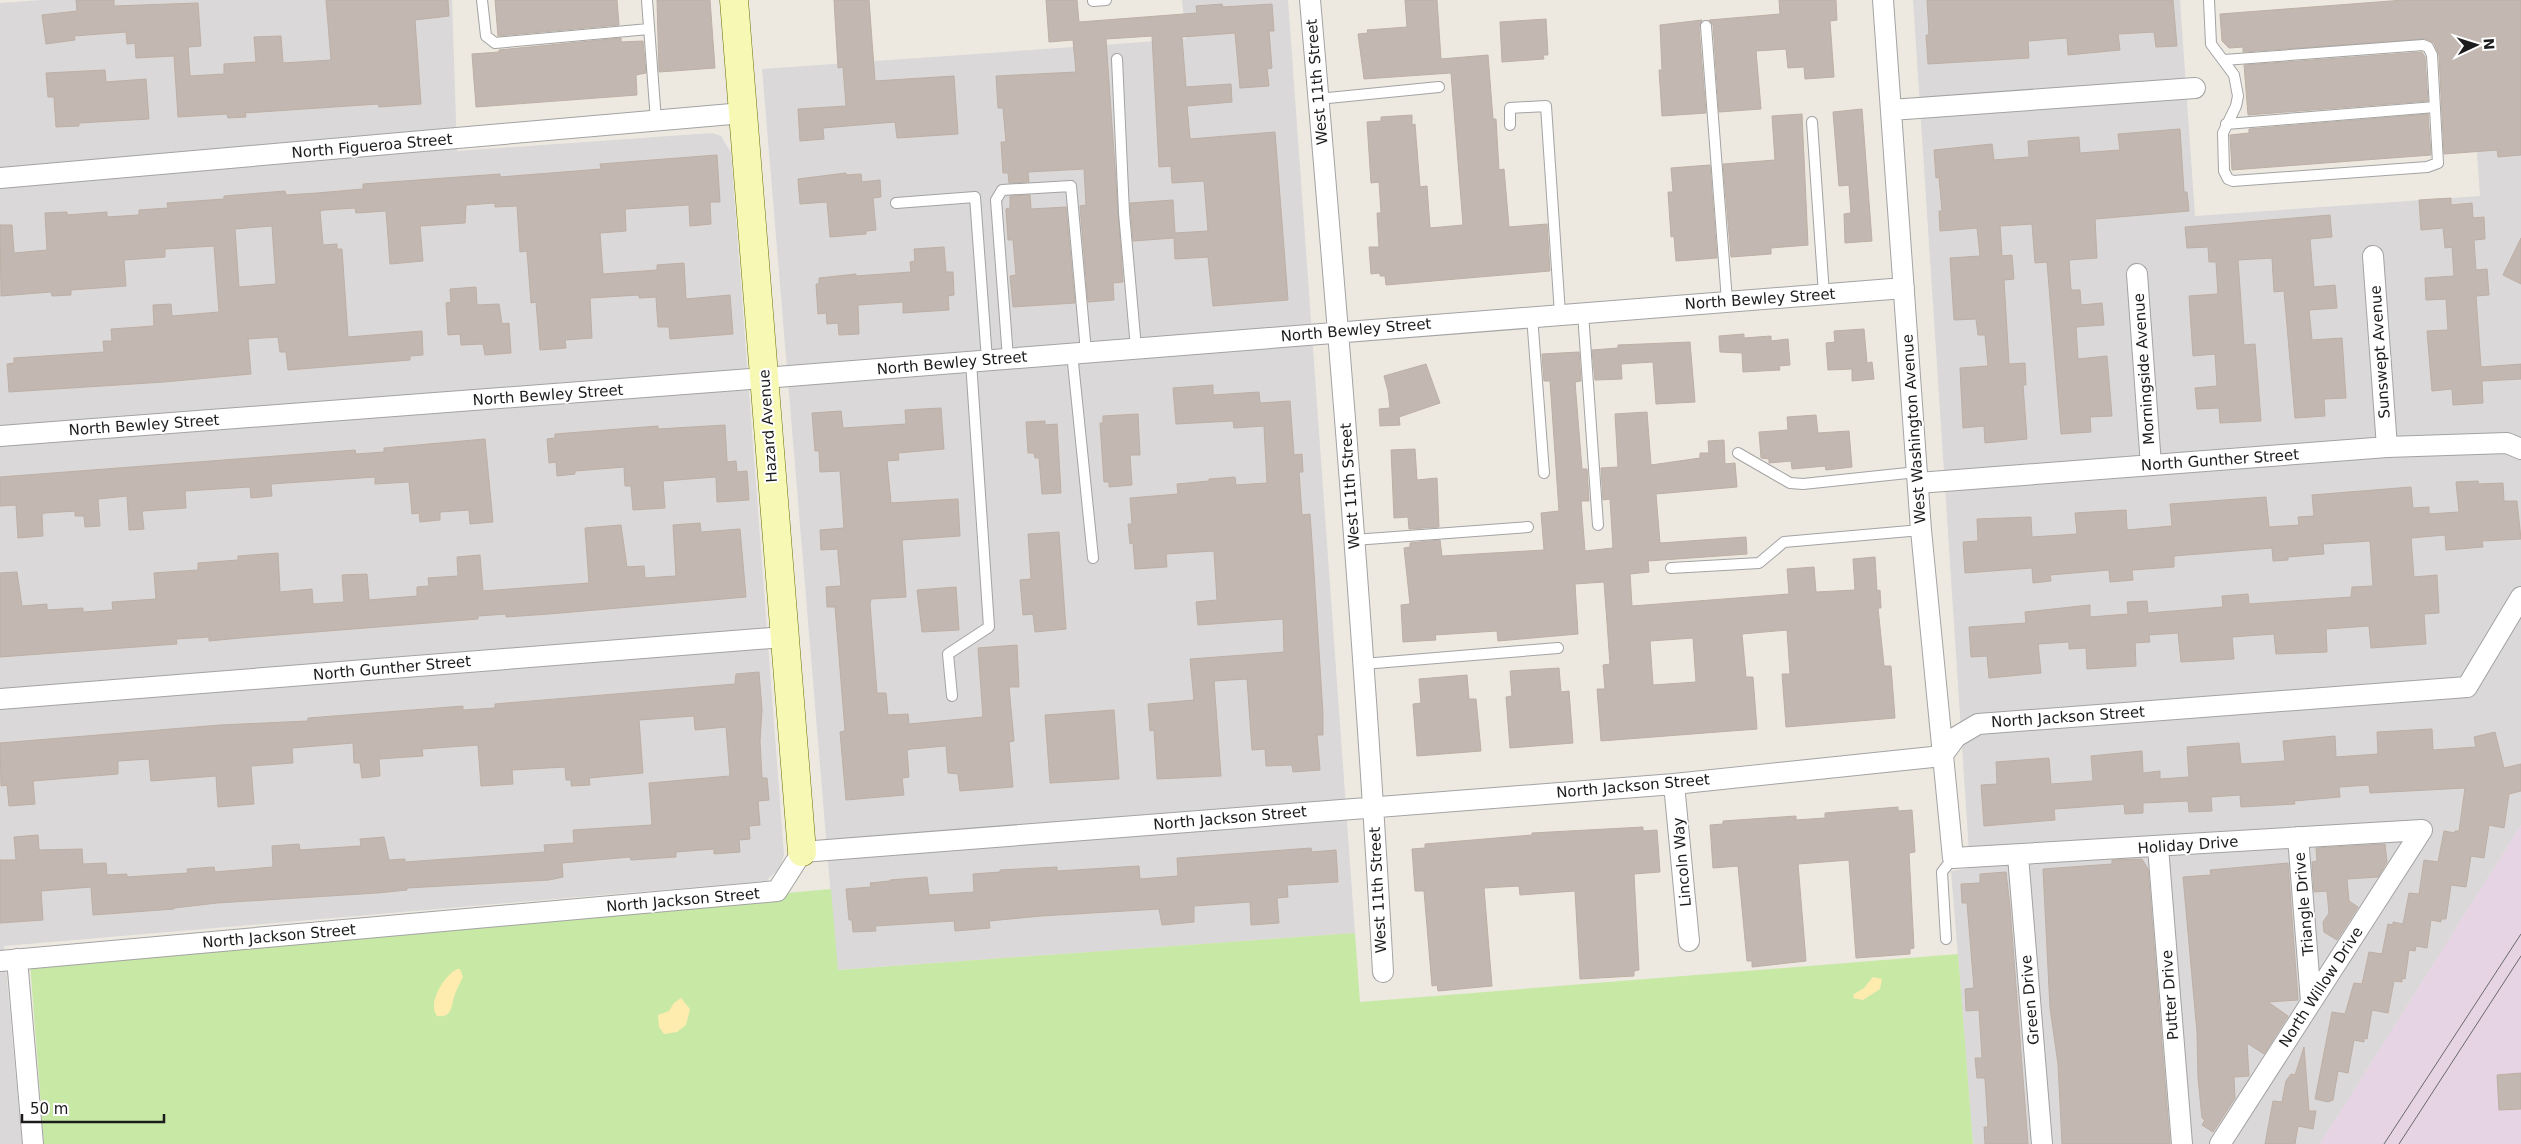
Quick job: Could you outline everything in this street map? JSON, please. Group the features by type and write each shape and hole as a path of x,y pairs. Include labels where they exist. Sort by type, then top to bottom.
{"street":[{"name":"Hazard Avenue","path":"734,0 783,637 802,852"},
{"name":"West 11th Street","path":"1310,0 1339,332 1374,806 1382,972"},
{"name":"West Washington Avenue","path":"1883,0 1921,530 1953,858"},
{"path":"1891,110 2195,88"},
{"name":"North Figueroa Street","path":"0,178 743,113"},
{"name":"Sunswept Avenue","path":"2374,256 2387,447"},
{"name":"Morningside Avenue","path":"2137,274 2151,465"},
{"name":"North Bewley Street","path":"0,436 1904,288"},
{"name":"North Gunther Street","path":"1918,477 2151,465 2387,447 2507,443 2521,449"},
{"name":"North Jackson Street","path":"8,960 777,891 802,852 1674,784 1942,756 1956,737 1978,724 2467,687 2521,597"},
{"name":"North Gunther Street","path":"0,699 783,637"},
{"name":"Lincoln Way","path":"1674,784 1689,941"},
{"name":"Holiday Drive","path":"1953,858 2018,856 2422,830"},
{"name":"North Willow Drive","path":"2220,1144 2422,830"},
{"name":"Triangle Drive","path":"2298,837 2312,1000"},
{"name":"Putter Drive","path":"2158,847 2182,1144"},
{"name":"Green Drive","path":"2018,856 2042,1144"},
{"path":"8,960 33,1144"}],"lane":[{"path":"482,0 486,36 495,43 650,30"},
{"path":"647,0 656,121"},
{"path":"1093,1 1106,0"},
{"path":"2208,0 2211,44 2234,75 2238,96 2236,106 2223,133 2225,176 2233,181 2428,167 2438,163 2432,55 2428,47 2423,45 2224,60"},
{"path":"1706,26 1727,301"},
{"path":"1117,59 1124,213 1136,348"},
{"path":"1318,99 1439,88"},
{"path":"1510,125 1510,108 1546,106 1560,314"},
{"path":"2226,124 2435,107"},
{"path":"1812,122 1824,294"},
{"path":"1008,358 996,200 1002,190 1044,186 1071,186 1079,353 1093,558"},
{"path":"896,203 976,197 979,361 989,627 948,654 952,696"},
{"path":"1583,313 1598,525"},
{"path":"1532,316 1544,473"},
{"path":"1738,453 1790,483 1803,484 1918,477"},
{"path":"1354,540 1528,527"},
{"path":"1671,568 1759,563 1784,542 1921,530"},
{"path":"1363,664 1558,648"},
{"path":"1946,939 1942,872 1953,858"}],"shaded area":[{"path":"42,0 452,0 457,151 712,133 721,136 731,153 784,855 780,868 766,881 4,946 22,1144 0,1144 0,3"},
{"path":"1182,0 1288,0 1355,933 837,970 762,69 1186,39"},
{"path":"1913,0 2180,0 2195,216 2480,196 2466,0 2521,0 2521,825 2320,1144 1973,1144 1951,871 1970,868"},
{"path":"2521,825 2521,1144 2320,1144"}],"green space":[{"path":"831,889 838,970 1355,933 1360,1002 1958,954 1973,1144 44,1144 30,963"}],"sand":[{"path":"457,969 460,969 463,977 450,1011 446,1015 437,1016 434,1011 434,1004 438,990 447,977"},
{"path":"1873,977 1882,979 1880,989 1863,1000 1853,998 1854,994 1864,988"},
{"path":"681,998 690,1009 686,1025 677,1032 664,1034 659,1027 658,1015 669,1011 674,1003"}],"building":[{"path":"76,0 114,0 114,6 198,3 201,46 188,47 190,76 224,74 224,64 256,62 254,37 281,36 283,63 331,60 326,0 448,0 449,16 415,20 421,104 379,107 378,104 245,113 246,117 228,118 227,114 178,117 174,56 136,58 135,43 127,44 126,32 74,36 75,40 46,44 42,15 77,11"},
{"path":"495,0 617,0 619,25 498,36"},
{"path":"657,0 710,0 715,68 659,72"},
{"path":"834,0 869,0 875,81 954,76 958,134 897,138 895,122 823,128 824,139 800,141 798,109 846,106 843,67 838,68"},
{"path":"1046,0 1077,0 1079,22 1197,13 1196,6 1222,4 1223,7 1272,4 1274,31 1269,31 1272,68 1267,69 1269,86 1240,88 1235,33 1182,37 1186,87 1231,84 1232,102 1187,106 1190,139 1275,132 1288,300 1213,306 1208,257 1175,259 1174,238 1133,241 1130,203 1173,200 1175,233 1208,231 1204,181 1172,183 1171,166 1159,167 1152,36 1106,39 1123,282 1113,283 1114,300 1088,302 1080,206 1086,205 1084,169 1028,172 1029,182 1009,183 1008,173 1003,173 1001,142 1006,142 1003,108 998,108 996,76 1076,72 1073,40 1049,42"},
{"path":"1405,0 1437,0 1441,59 1488,55 1493,119 1496,119 1499,170 1504,169 1509,227 1547,224 1550,271 1386,285 1385,276 1380,276 1380,273 1371,274 1369,247 1379,247 1377,213 1381,213 1379,182 1371,183 1367,122 1381,121 1381,117 1412,115 1412,125 1415,124 1420,187 1427,186 1430,228 1463,225 1451,73 1364,79 1358,34 1368,33 1367,30 1407,27"},
{"path":"1779,0 1836,0 1837,20 1830,21 1834,77 1805,79 1804,67 1788,68 1786,49 1756,51 1761,109 1719,112 1713,25 1709,20 1780,14"},
{"path":"1927,0 2173,0 2177,46 2156,47 2154,32 2118,34 2120,50 2068,55 2067,38 2028,41 2029,58 1928,64 1926,35 1929,35"},
{"path":"2404,0 2521,0 2521,155 2498,157 2497,150 2444,154 2439,55 2434,43 2426,39 2243,52 2243,47 2229,48 2222,41 2220,14"},
{"path":"1546,19 1548,55 1543,55 1544,59 1502,62 1500,22"},
{"path":"1702,20 1699,27 1706,113 1662,116 1659,70 1662,70 1660,25"},
{"path":"621,38 621,42 643,41 646,73 636,75 637,95 476,107 472,54"},
{"path":"2422,52 2425,57 2428,101 2248,115 2244,65"},
{"path":"105,70 106,82 146,79 149,119 79,123 79,126 56,127 54,97 48,97 46,73"},
{"path":"1862,109 1872,241 1845,243 1844,214 1851,213 1849,185 1839,186 1833,112"},
{"path":"1802,114 1808,245 1771,248 1771,254 1731,257 1723,164 1775,160 1772,116"},
{"path":"2428,114 2431,155 2232,170 2230,135 2249,133 2249,129"},
{"path":"2180,129 2184,192 2187,192 2189,211 2095,219 2097,258 2069,260 2071,290 2080,290 2081,305 2102,303 2104,325 2076,327 2078,359 2107,356 2112,416 2090,417 2091,432 2061,434 2047,262 2035,263 2032,224 2000,226 2002,256 2012,255 2014,279 2004,280 2009,364 2025,363 2026,385 2023,385 2027,439 1985,443 1984,426 1963,428 1960,368 1988,366 1985,335 1978,335 1976,319 1954,320 1950,258 1980,256 1977,228 1940,231 1939,211 1942,211 1939,177 1936,178 1934,150 1992,144 1994,160 2029,157 2028,141 2079,137 2080,153 2120,150 2118,134"},
{"path":"717,155 720,202 710,202 711,224 690,226 689,205 625,209 626,231 600,233 603,274 657,270 657,265 684,263 686,299 730,295 733,334 670,339 669,327 658,327 656,297 639,298 639,295 590,298 592,338 565,340 566,348 540,350 536,302 531,303 527,251 520,252 517,206 495,207 495,203 466,205 465,223 420,226 423,261 390,264 386,211 356,213 355,208 324,210 320,211 323,245 337,244 337,249 342,249 348,337 422,331 423,355 410,356 410,360 288,370 286,352 280,352 278,337 248,339 251,374 164,382 9,392 7,364 14,363 14,358 104,352 103,341 112,341 111,329 154,326 153,305 171,304 172,316 219,312 214,246 165,249 165,257 124,260 126,286 71,290 71,295 52,296 51,292 1,296 0,225 12,225 14,253 47,250 45,213 67,212 67,215 107,212 107,217 139,215 139,210 168,208 167,203 224,199 224,196 285,191 286,195 317,193 363,189 363,184 500,174 500,177 601,169 600,164","holes":["272,226 276,284 239,287 235,229"]},
{"path":"1710,165 1717,258 1676,261 1674,236 1671,237 1668,192 1673,192 1671,168"},
{"path":"846,173 846,175 861,174 862,182 880,180 881,197 873,198 876,230 866,231 866,234 830,237 827,202 800,204 798,179"},
{"path":"1030,195 1031,209 1066,207 1075,303 1013,307 1010,276 1016,275 1013,240 1008,240 1006,209 1010,208 1010,196"},
{"path":"2451,198 2451,205 2472,203 2473,218 2484,217 2485,239 2474,240 2476,270 2487,269 2489,295 2476,296 2481,367 2521,364 2521,379 2482,381 2483,403 2453,405 2452,389 2432,391 2427,331 2448,330 2446,299 2426,300 2425,278 2454,276 2452,247 2445,248 2443,228 2421,230 2419,200"},
{"path":"2330,215 2332,237 2310,239 2314,287 2335,285 2337,308 2309,310 2312,340 2342,338 2346,398 2324,399 2325,416 2295,418 2284,291 2274,292 2272,258 2238,260 2244,345 2255,344 2261,421 2220,423 2219,408 2197,409 2195,388 2217,386 2215,354 2193,356 2189,296 2218,294 2216,262 2209,262 2208,247 2187,248 2185,227"},
{"path":"2521,238 2521,284 2503,275"},
{"path":"944,247 946,272 953,272 954,295 948,296 949,310 903,313 903,302 858,305 859,334 839,335 838,323 827,324 826,313 818,314 816,284 819,284 819,278 856,274 856,276 911,272 910,262 915,261 914,249"},
{"path":"476,287 477,305 499,304 502,324 509,323 511,353 485,355 483,344 461,345 460,334 448,335 446,303 451,302 450,289"},
{"path":"1864,329 1867,363 1872,362 1874,379 1852,381 1852,369 1828,370 1826,343 1835,342 1834,331"},
{"path":"1744,334 1744,338 1771,336 1771,341 1788,339 1790,365 1779,366 1780,370 1743,372 1742,353 1720,352 1719,336"},
{"path":"1690,342 1695,402 1656,404 1653,362 1621,364 1622,379 1595,380 1592,350 1618,348 1618,345"},
{"path":"1579,352 1581,381 1575,382 1582,469 1587,469 1589,501 1581,501 1585,551 1613,548 1610,499 1603,500 1601,468 1618,467 1615,414 1647,412 1651,465 1700,458 1700,453 1709,453 1708,441 1724,440 1725,464 1735,463 1737,487 1656,494 1660,543 1746,537 1747,554 1648,561 1649,572 1630,574 1632,606 1789,594 1787,569 1814,567 1816,592 1855,590 1853,559 1875,557 1877,591 1880,590 1881,608 1878,608 1884,666 1891,666 1895,718 1786,727 1782,674 1790,674 1787,630 1742,634 1746,677 1753,677 1757,729 1601,741 1597,689 1605,689 1603,665 1610,664 1604,582 1575,584 1578,634 1498,641 1497,631 1435,635 1436,640 1403,642 1401,605 1410,604 1404,548 1410,547 1410,543 1440,540 1442,556 1544,550 1541,513 1559,511 1550,381 1544,381 1542,354","holes":["1693,638 1696,682 1653,685 1650,641"]},
{"path":"1426,364 1440,403 1399,417 1400,425 1380,426 1379,409 1390,408 1384,376"},
{"path":"1213,385 1213,395 1259,392 1260,403 1290,401 1294,455 1302,454 1303,472 1299,472 1302,515 1310,514 1323,714 1323,735 1317,735 1320,770 1293,772 1292,765 1266,766 1265,749 1252,750 1247,679 1214,681 1221,776 1157,779 1154,730 1150,731 1148,704 1194,700 1190,659 1284,652 1283,619 1198,625 1196,602 1217,600 1214,551 1166,554 1167,567 1135,569 1133,543 1130,544 1128,524 1132,524 1130,498 1178,494 1177,484 1209,481 1209,479 1235,477 1236,485 1267,483 1264,426 1234,428 1233,421 1176,424 1173,388"},
{"path":"941,408 944,449 898,453 899,460 887,461 891,503 958,499 960,536 902,540 906,597 871,599 870,604 877,693 886,693 888,715 908,714 909,724 983,717 978,648 1017,645 1019,687 1009,687 1014,741 1009,742 1013,787 960,791 958,774 948,773 946,746 907,750 909,777 902,778 904,795 846,800 840,732 845,731 835,607 827,607 826,587 841,586 838,549 821,550 820,530 844,528 840,471 820,472 819,451 815,451 812,413 841,411 843,428 906,424 905,410"},
{"path":"1138,414 1140,455 1130,455 1132,485 1109,487 1109,482 1104,482 1100,423 1103,423 1103,416"},
{"path":"1816,415 1818,433 1849,431 1852,467 1826,470 1825,466 1792,469 1791,461 1769,463 1769,459 1761,458 1759,432 1788,430 1787,417"},
{"path":"1045,421 1045,425 1057,424 1061,493 1042,494 1039,458 1035,458 1034,453 1028,453 1026,422"},
{"path":"725,425 727,462 736,461 737,472 747,471 749,500 717,502 716,477 663,481 665,508 633,510 631,486 625,486 624,467 575,471 575,474 557,476 556,462 549,463 547,439 555,438 555,434 658,426 658,429"},
{"path":"485,439 493,522 470,524 469,510 440,512 440,520 420,522 419,513 412,514 409,482 375,484 375,477 271,484 272,496 251,498 250,487 185,491 186,508 142,511 144,529 129,530 127,496 98,499 100,526 85,527 84,516 75,516 75,511 45,513 42,514 43,536 18,538 16,505 0,506 0,477 355,450 356,454 384,452 384,448"},
{"path":"1415,449 1417,480 1437,478 1439,527 1409,529 1408,517 1394,518 1391,450"},
{"path":"2478,481 2479,484 2503,483 2504,501 2517,501 2521,539 2482,541 2483,547 2446,550 2445,535 2411,538 2414,577 2437,575 2439,613 2424,614 2426,644 2371,648 2369,626 2326,629 2327,652 2276,654 2274,634 2232,637 2234,659 2181,662 2178,633 2149,635 2150,642 2135,643 2136,666 2087,669 2086,648 2069,649 2069,642 2038,644 2041,673 1989,678 1987,656 1971,657 1969,627 2026,623 2025,612 2090,605 2090,617 2128,614 2127,602 2147,601 2148,613 2223,607 2222,596 2248,594 2249,604 2351,597 2352,587 2373,586 2370,541 2323,544 2324,554 2288,557 2288,560 2273,561 2272,548 2174,556 2174,567 2132,570 2133,580 2110,582 2109,570 2050,575 2051,581 2033,583 2032,568 1965,573 1963,542 1978,541 1977,519 2031,517 2032,537 2077,534 2075,513 2126,510 2127,530 2172,526 2170,504 2266,497 2269,527 2299,525 2298,517 2314,516 2312,495 2411,487 2413,508 2429,507 2429,514 2459,512 2456,482"},
{"path":"700,523 701,532 740,529 746,597 549,614 506,617 506,614 478,616 478,619 209,641 209,637 176,639 177,644 0,657 0,573 17,572 22,606 47,604 47,610 83,608 83,612 113,610 112,602 156,599 154,573 198,570 198,563 238,560 238,556 278,553 280,592 312,589 313,604 344,602 342,575 367,574 369,600 417,596 417,587 429,586 428,578 458,576 457,557 480,555 483,591 589,583 585,528 621,525 627,567 644,566 645,578 676,576 673,525"},
{"path":"1059,532 1066,629 1035,632 1033,614 1023,615 1020,580 1031,579 1028,534"},
{"path":"956,587 959,630 922,632 917,590"},
{"path":"1559,668 1561,692 1569,691 1573,743 1510,748 1506,697 1512,696 1510,671"},
{"path":"759,672 762,710 760,741 762,778 767,778 769,800 758,801 760,825 749,826 750,839 739,840 740,852 714,854 714,849 676,852 676,857 631,860 630,857 562,863 563,877 549,880 407,888 407,890 377,893 217,903 174,909 93,915 91,887 41,891 43,920 0,923 0,860 16,860 14,837 38,835 39,850 82,849 83,864 106,863 107,875 127,874 127,877 188,873 187,869 214,867 215,872 273,867 272,846 299,844 300,850 361,846 360,839 384,837 389,860 405,859 405,862 545,852 544,845 574,843 573,830 652,825 649,783 730,776 726,727 695,730 694,716 639,720 643,773 589,778 590,785 571,786 571,780 566,780 565,767 512,770 513,784 481,786 478,745 422,749 423,756 379,759 380,776 362,778 360,763 354,763 353,743 292,748 293,763 251,766 254,804 218,807 216,776 151,781 149,759 118,761 118,774 33,781 35,804 9,806 7,785 1,786 0,743 220,725 308,721 308,718 463,706 463,710 495,708 495,704 735,684 736,674"},
{"path":"1467,675 1469,699 1476,699 1481,751 1417,756 1413,704 1421,703 1419,679"},
{"path":"1114,710 1119,779 1050,783 1045,715"},
{"path":"2432,729 2433,750 2476,747 2474,737 2495,732 2504,768 2521,764 2521,791 2509,794 2504,828 2489,825 2484,858 2471,856 2466,887 2451,885 2446,919 2441,919 2441,922 2431,920 2427,948 2416,946 2415,951 2409,950 2405,979 2402,978 2402,982 2394,981 2388,1013 2372,1010 2367,1039 2364,1038 2364,1042 2354,1040 2348,1073 2338,1071 2333,1100 2328,1102 2315,1099 2332,1012 2345,1014 2354,983 2362,984 2369,952 2382,954 2388,924 2393,925 2393,922 2403,924 2409,893 2419,894 2424,860 2438,862 2444,831 2455,833 2455,831 2459,831 2465,788 2370,793 2369,785 2339,787 2340,797 2294,801 2295,804 2241,807 2240,795 2211,797 2212,811 2189,812 2188,801 2143,803 2143,813 2125,814 2124,804 2054,809 2055,820 1984,826 1981,785 1997,784 1996,762 2049,758 2051,784 2093,781 2091,756 2142,751 2143,773 2160,771 2160,779 2189,777 2187,747 2239,743 2241,764 2285,761 2283,741 2335,736 2336,757 2378,754 2377,732"},
{"path":"1898,807 1898,811 1912,810 1915,852 1909,853 1914,948 1910,949 1910,954 1856,958 1849,860 1798,864 1806,961 1752,967 1752,961 1747,961 1738,866 1713,868 1710,825 1723,824 1723,821 1796,816 1796,820 1825,818 1825,813"},
{"path":"1643,827 1643,831 1657,830 1660,872 1634,874 1639,970 1634,971 1634,976 1580,979 1575,891 1520,895 1519,886 1484,888 1492,986 1438,991 1437,985 1432,986 1424,891 1415,891 1412,849 1425,848 1425,844 1532,835 1532,833"},
{"path":"2385,844 2387,862 2378,877 2347,879 2349,901 2358,907 2337,940 2324,932 2323,922 2329,913 2327,891 2314,892 2312,862 2317,861 2316,848"},
{"path":"1311,848 1312,852 1336,850 1338,882 1287,885 1288,897 1277,898 1279,923 1251,925 1250,902 1194,906 1194,922 1162,925 1159,909 989,921 990,928 955,931 954,921 875,926 876,931 853,932 852,920 849,920 846,889 871,887 870,883 927,877 929,895 974,892 973,874 1000,872 1000,870 1057,867 1057,871 1139,866 1140,879 1178,876 1177,858"},
{"path":"2142,859 2148,869 2170,1144 2062,1144 2058,1064 2050,1008 2043,869 2112,864 2112,860"},
{"path":"2288,863 2298,1000 2268,1002 2288,1016 2264,1054 2247,1043 2249,1076 2234,1077 2235,1098 2213,1132 2202,1125 2205,1120 2202,1118 2198,1078 2197,1032 2183,877 2211,875 2210,870"},
{"path":"2006,872 2028,1144 1985,1144 1984,1127 1988,1127 1985,1078 1977,1078 1975,1058 1982,1058 1979,1010 1966,1011 1965,989 1974,988 1967,903 1962,903 1961,884 1980,883 1980,874"},
{"path":"2304,1047 2309,1111 2316,1111 2313,1129 2298,1126 2295,1144 2265,1144 2273,1101 2282,1102 2286,1081 2291,1074 2295,1075"},
{"path":"2521,1073 2521,1109 2499,1110 2497,1075"}],"tram line":[{"path":"2384,1144 2521,934"},
{"path":"2399,1144 2521,956"}]}
